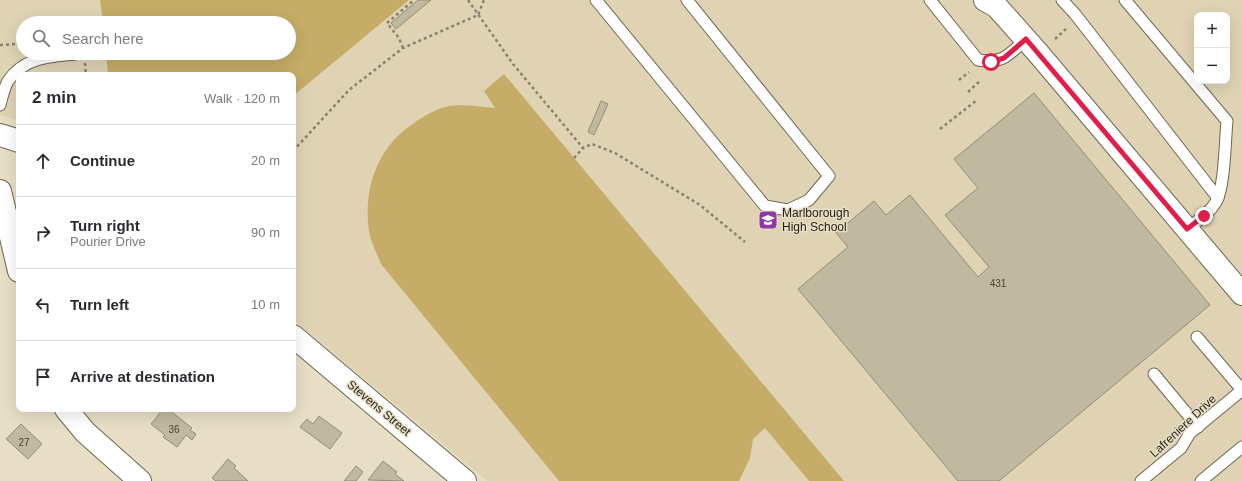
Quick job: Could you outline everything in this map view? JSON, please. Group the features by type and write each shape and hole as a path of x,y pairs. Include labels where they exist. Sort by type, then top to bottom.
{"street":[{"path":"985,0 997,7 1026,39 1242,294"},
{"path":"0,135 16,140"},
{"path":"0,190 16,258"},
{"name":"Stevens Street","path":"296,339 465,481"},
{"path":"68,412 85,432 140,481"}],"lane":[{"path":"596,0 765,206 788,210 809,200 830,176 687,0"},
{"path":"930,0 978,60 991,62 1004,58 1026,39"},
{"path":"1062,0 1075,14 1218,198"},
{"path":"1125,0 1226,121 1221,186 1218,198 1204,216 1187,229"},
{"path":"0,105 8,82 18,69 30,61 34,60"},
{"path":"1197,337 1242,390"},
{"path":"1154,374 1198,427"},
{"name":"Lafreniere Drive","path":"1141,481 1181,448 1190,433 1242,390"},
{"path":"1201,481 1242,447"}],"path":[{"path":"403,48 399,38 387,23 414,0"},
{"path":"468,0 514,64 583,148"},
{"path":"296,148 349,90 403,48 478,15 484,0"},
{"path":"1055,39 1067,28"},
{"path":"0,45 16,44"},
{"path":"959,80 973,69"},
{"path":"968,92 981,80"},
{"path":"940,129 977,100"},
{"path":"574,158 583,148 592,144 615,153 700,205 746,242"}],"shaded area":[{"name":"Marlborough High School","path":"0,0 1242,0 1242,481 487,481 296,322 296,72 16,72 16,119 0,115"},
{"path":"100,0 409,0 296,94 296,72 108,72 107,60 296,60 296,16 102,16"},
{"path":"504,74 844,481 809,481 765,428 753,439 750,458 739,481 559,481 381,264 369,232 368,200 371,185 375,170 391,144 401,133 414,123 436,110 461,105 495,108 484,91"}],"building":[{"path":"418,0 431,0 396,29 391,23"},
{"name":"Marlborough High School","path":"1034,93 1210,305 999,481 958,481 798,289 848,247 836,233 874,201 886,215 910,195 978,277 989,267 945,215 978,188 954,159"},
{"path":"601,101 608,104 594,135 588,132"},
{"path":"161,412 172,412 192,428 190,430 196,434 192,440 186,435 177,447 163,437 165,435 151,424"},
{"path":"319,416 342,433 330,449 300,427 307,419 313,424"},
{"path":"21,424 42,444 28,459 6,439"},
{"path":"228,459 236,466 234,468 248,481 216,481 212,478"},
{"path":"383,461 397,472 395,474 404,481 368,480"},
{"path":"356,466 363,472 356,481 344,481"}],"place":[{"name":"Marlborough High School","path":"768,220"}],"route":[{"path":"991,62 1004,58 1026,39 1187,229 1204,216"}]}
